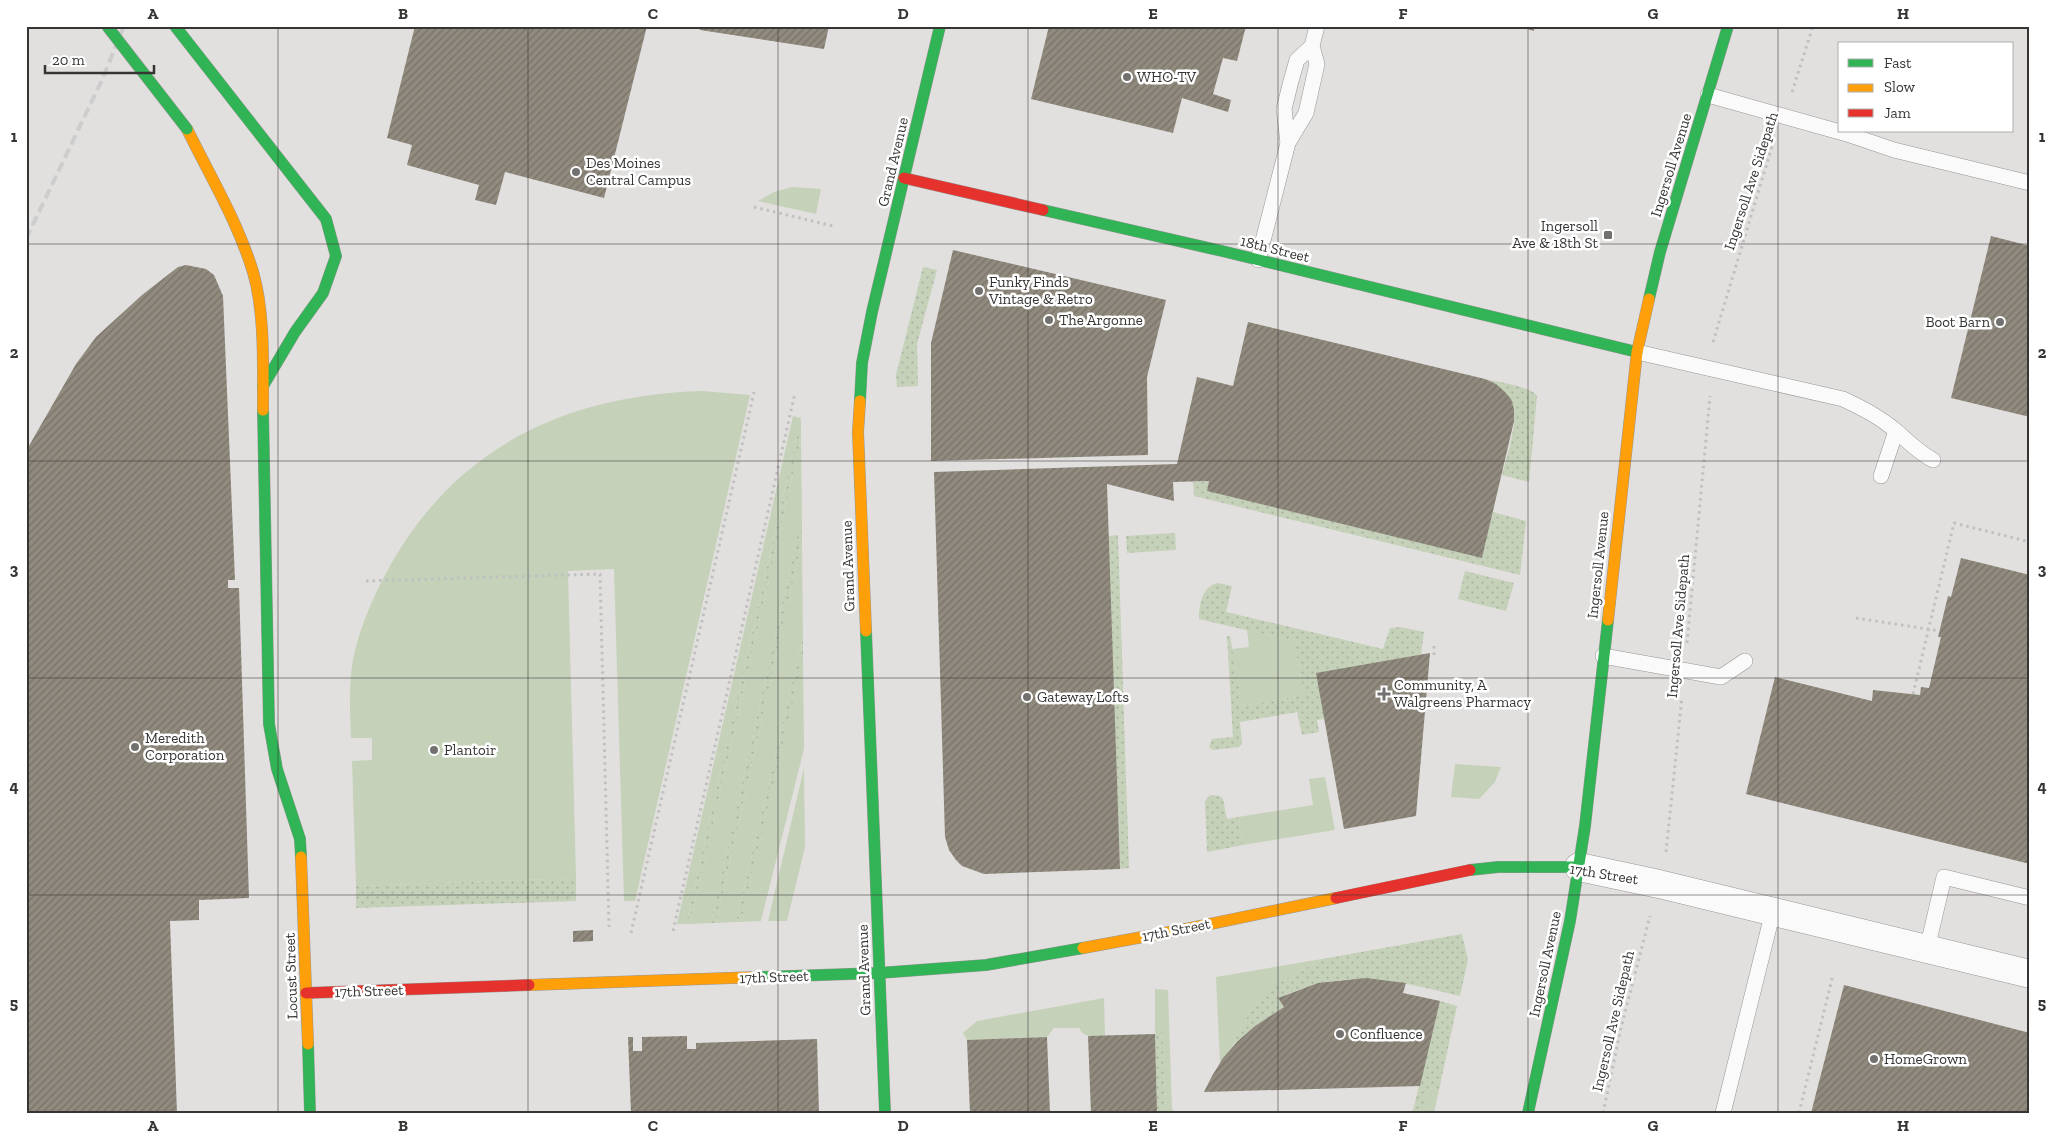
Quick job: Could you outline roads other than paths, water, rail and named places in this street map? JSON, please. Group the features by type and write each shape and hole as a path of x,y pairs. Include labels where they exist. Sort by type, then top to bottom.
{"main road":[{"name":"Locust Street","path":"107,26 187,129 240,233 253,273 259,302 263,386 269,724 277,769 300,839 310,1113"},
{"path":"175,26 326,219 336,256 324,293 295,332 263,386"},
{"name":"Grand Avenue","path":"884,1113 858,423 862,363 940,26"},
{"name":"Ingersoll Avenue","path":"1528,1113 1568,931 1579,867 1637,352 1660,252 1728,26"},
{"name":"18th Street","path":"904,178 1258,260 1637,352"},
{"name":"17th Street","path":"306,993 879,972 986,964 1076,950 1471,870 1498,867 1579,867"}],"street":[{"name":"17th Street","path":"1579,867 1659,884 2030,974"}],"lane":[{"path":"1258,260 1288,143 1306,113 1317,64 1312,46 1317,26"},
{"path":"1288,143 1284,109 1297,60 1312,46"},
{"path":"1708,95 1894,150 2030,183"},
{"path":"1637,352 1843,399 1869,411 1896,431 1918,452 1933,460"},
{"path":"1881,476 1896,431"},
{"path":"1603,656 1721,677 1745,661"},
{"path":"1927,949 1944,877 2030,898"},
{"path":"1723,1113 1773,912"}],"railway":[{"path":"26,239 102,80 124,26"}],"place":[{"name":"WHO-TV","path":"1127,77"},
{"name":"Des Moines Central Campus","path":"576,172"},
{"name":"Ingersoll Ave & 18th St","path":"1608,235"},
{"name":"Funky Finds Vintage & Retro","path":"979,291"},
{"name":"The Argonne","path":"1049,320"},
{"name":"Boot Barn","path":"2000,322"},
{"name":"Community, A Walgreens Pharmacy","path":"1384,694"},
{"name":"Gateway Lofts","path":"1027,697"},
{"name":"Meredith Corporation","path":"135,747"},
{"name":"Plantoir","path":"434,750"},
{"name":"Confluence","path":"1340,1034"},
{"name":"HomeGrown","path":"1874,1059"}]}
